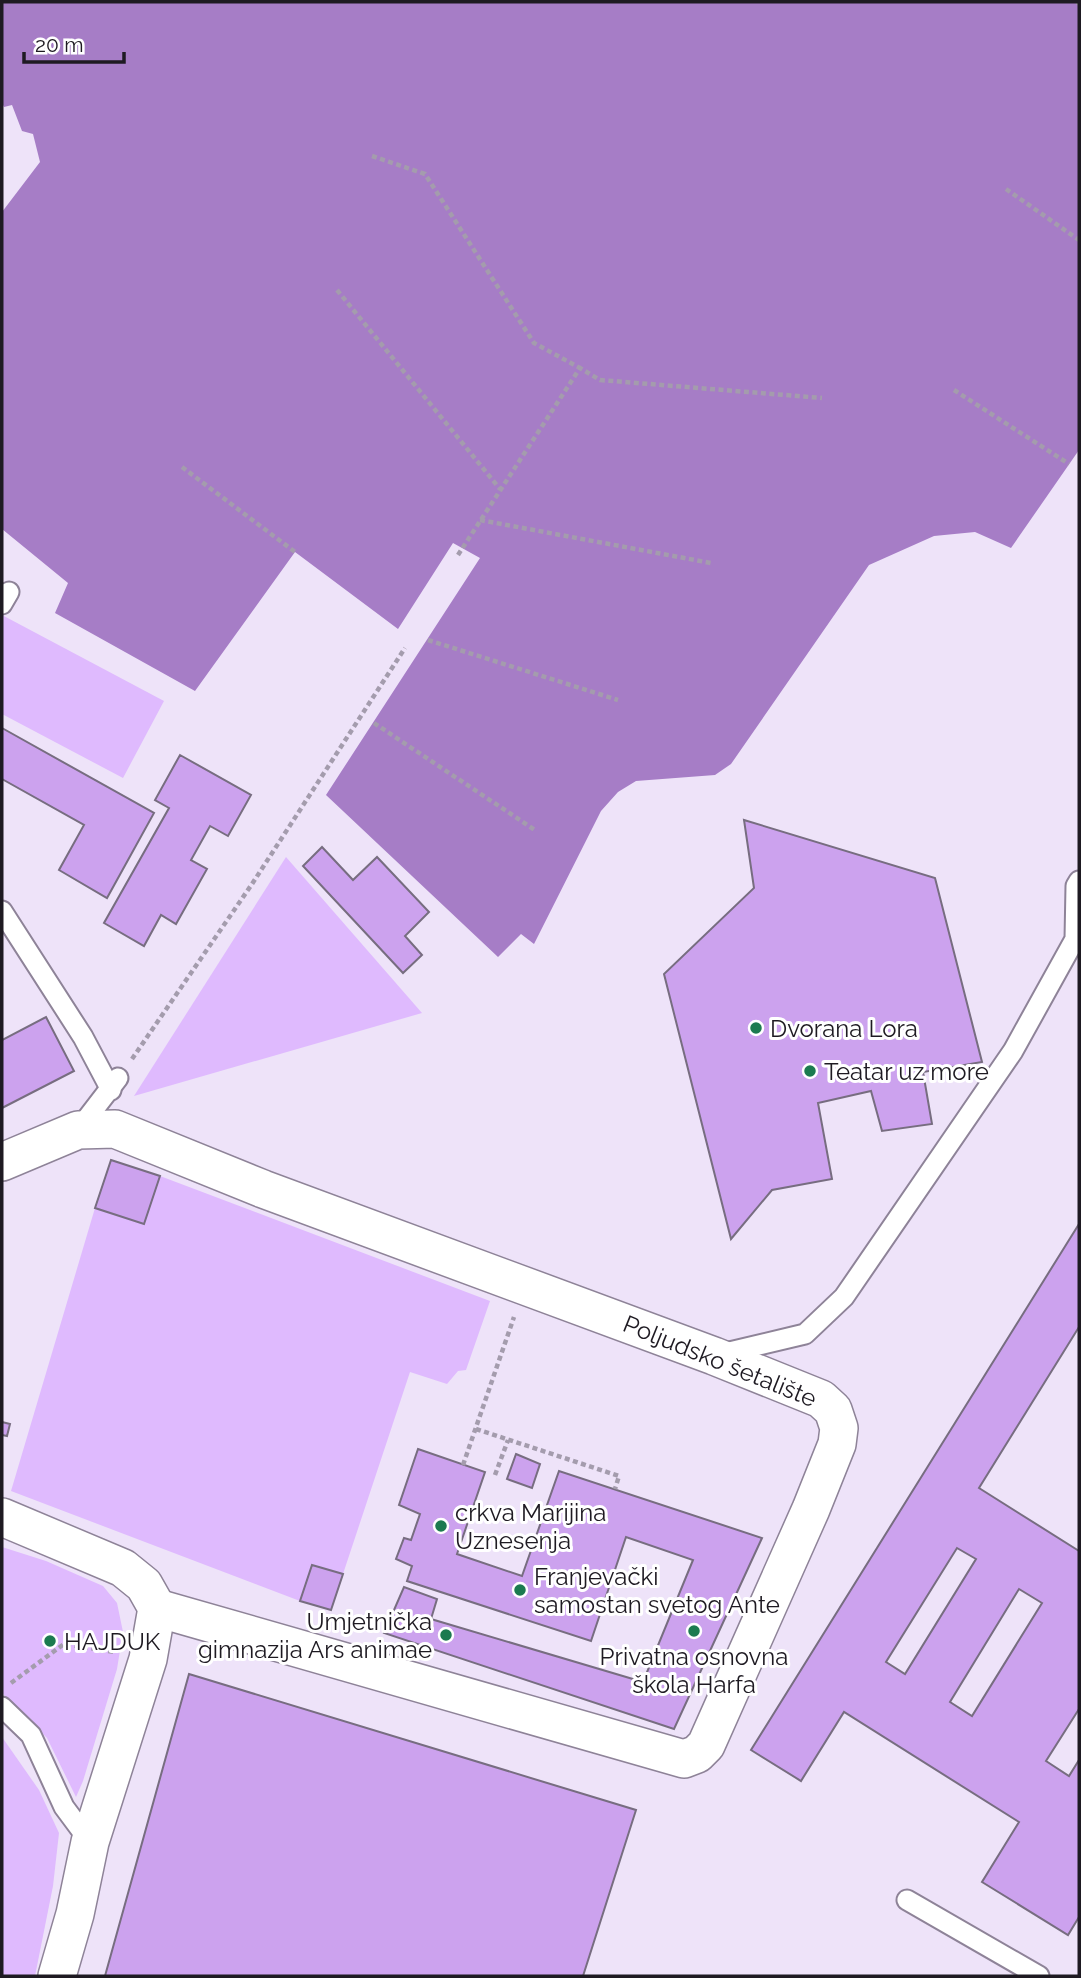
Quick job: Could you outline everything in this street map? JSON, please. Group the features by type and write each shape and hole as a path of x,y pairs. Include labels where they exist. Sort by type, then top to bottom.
{"street":[{"name":"Poljudsko šetalište","path":"2,1162 78,1130 115,1129 262,1189 714,1356 821,1399 833,1410 839,1427 837,1444 811,1508 706,1745 697,1754 684,1759 158,1608"},
{"path":"2,1517 123,1568 144,1586 158,1608 148,1659 90,1842 75,1914 57,1976"}],"lane":[{"path":"714,1356 805,1334 844,1297 1013,1051 1075,939 1076,886 1079,881"},
{"path":"2,911 114,1084 78,1130"},
{"path":"2,1707 31,1735 64,1807 90,1842"},
{"path":"907,1900 1039,1976"}],"path":[{"path":"372,156 425,174 534,343 600,380 822,398"},
{"path":"1006,189 1079,240"},
{"path":"337,290 500,489"},
{"path":"457,555 580,368"},
{"path":"954,390 1069,464"},
{"path":"182,467 295,552"},
{"path":"480,520 711,564"},
{"path":"428,640 618,700"},
{"path":"114,1084 252,884 405,648"},
{"path":"374,723 535,830"},
{"path":"463,1465 525,1286"},
{"path":"476,1429 619,1476 615,1489"},
{"path":"495,1475 508,1440"},
{"path":"2,1690 64,1644 148,1659"}],"shaded area":[{"path":"2,2 1079,2 1079,450 1011,548 975,532 934,536 869,565 731,764 715,775 636,781 618,792 601,811 534,944 521,934 498,957 326,795 480,558 453,543 398,629 295,552 195,691 55,613 68,583 2,529 2,212 40,162 33,134 22,131 12,105 4,107 2,103"},
{"path":"2,615 164,701 123,778 2,714"},
{"path":"286,857 422,1013 134,1096"},
{"path":"160,1176 490,1301 466,1370 458,1371 447,1384 410,1372 343,1574 312,1565 300,1601 11,1491 95,1208 144,1224"},
{"path":"2,1547 46,1561 103,1586 117,1603 123,1632 117,1669 76,1797 47,1738 2,1693"},
{"path":"2,1737 39,1790 59,1833 53,1886 35,1976 2,1976"}],"building":[{"path":"2,728 154,813 107,898 59,870 84,825 2,779"},
{"path":"180,755 251,795 228,836 210,826 191,860 207,869 176,924 161,915 144,946 104,923 169,808 155,800"},
{"path":"744,820 935,878 982,1062 923,1072 932,1124 882,1131 871,1091 818,1103 832,1179 772,1190 731,1239 664,974 754,888"},
{"path":"322,847 353,880 377,857 429,912 405,936 422,955 403,973 303,866"},
{"path":"46,1017 74,1071 2,1108 2,1040"},
{"path":"111,1160 160,1176 144,1224 95,1208"},
{"path":"1079,1224 1079,1327 979,1488 1079,1551 1079,1709 1046,1761 1069,1776 1079,1760 1079,1917 1068,1935 982,1882 1019,1822 844,1712 801,1781 751,1750","holes":["957,1548 976,1559 905,1674 886,1662","1019,1589 1042,1603 972,1716 950,1702"]},
{"path":"2,1422 10,1424 7,1436 2,1435"},
{"name":"Franjevački samostan svetog Ante","path":"418,1449 485,1472 457,1554 522,1576 559,1471 762,1538 674,1729 384,1633 404,1587 437,1599 431,1619 643,1682 693,1560 626,1537 591,1641 407,1581 412,1566 396,1559 404,1538 411,1540 420,1514 399,1505"},
{"path":"516,1454 540,1464 532,1488 507,1479"},
{"path":"312,1565 343,1574 331,1610 300,1601"},
{"path":"189,1674 636,1810 583,1976 105,1976"}],"place":[{"name":"Dvorana Lora","path":"756,1028"},
{"name":"Teatar uz more","path":"810,1071"},
{"name":"crkva Marijina Uznesenja","path":"441,1526"},
{"name":"Franjevački samostan svetog Ante","path":"520,1590"},
{"name":"Privatna osnovna škola Harfa","path":"694,1631"},
{"name":"Umjetnička gimnazija Ars animae","path":"446,1635"},
{"name":"HAJDUK","path":"50,1641"}]}
